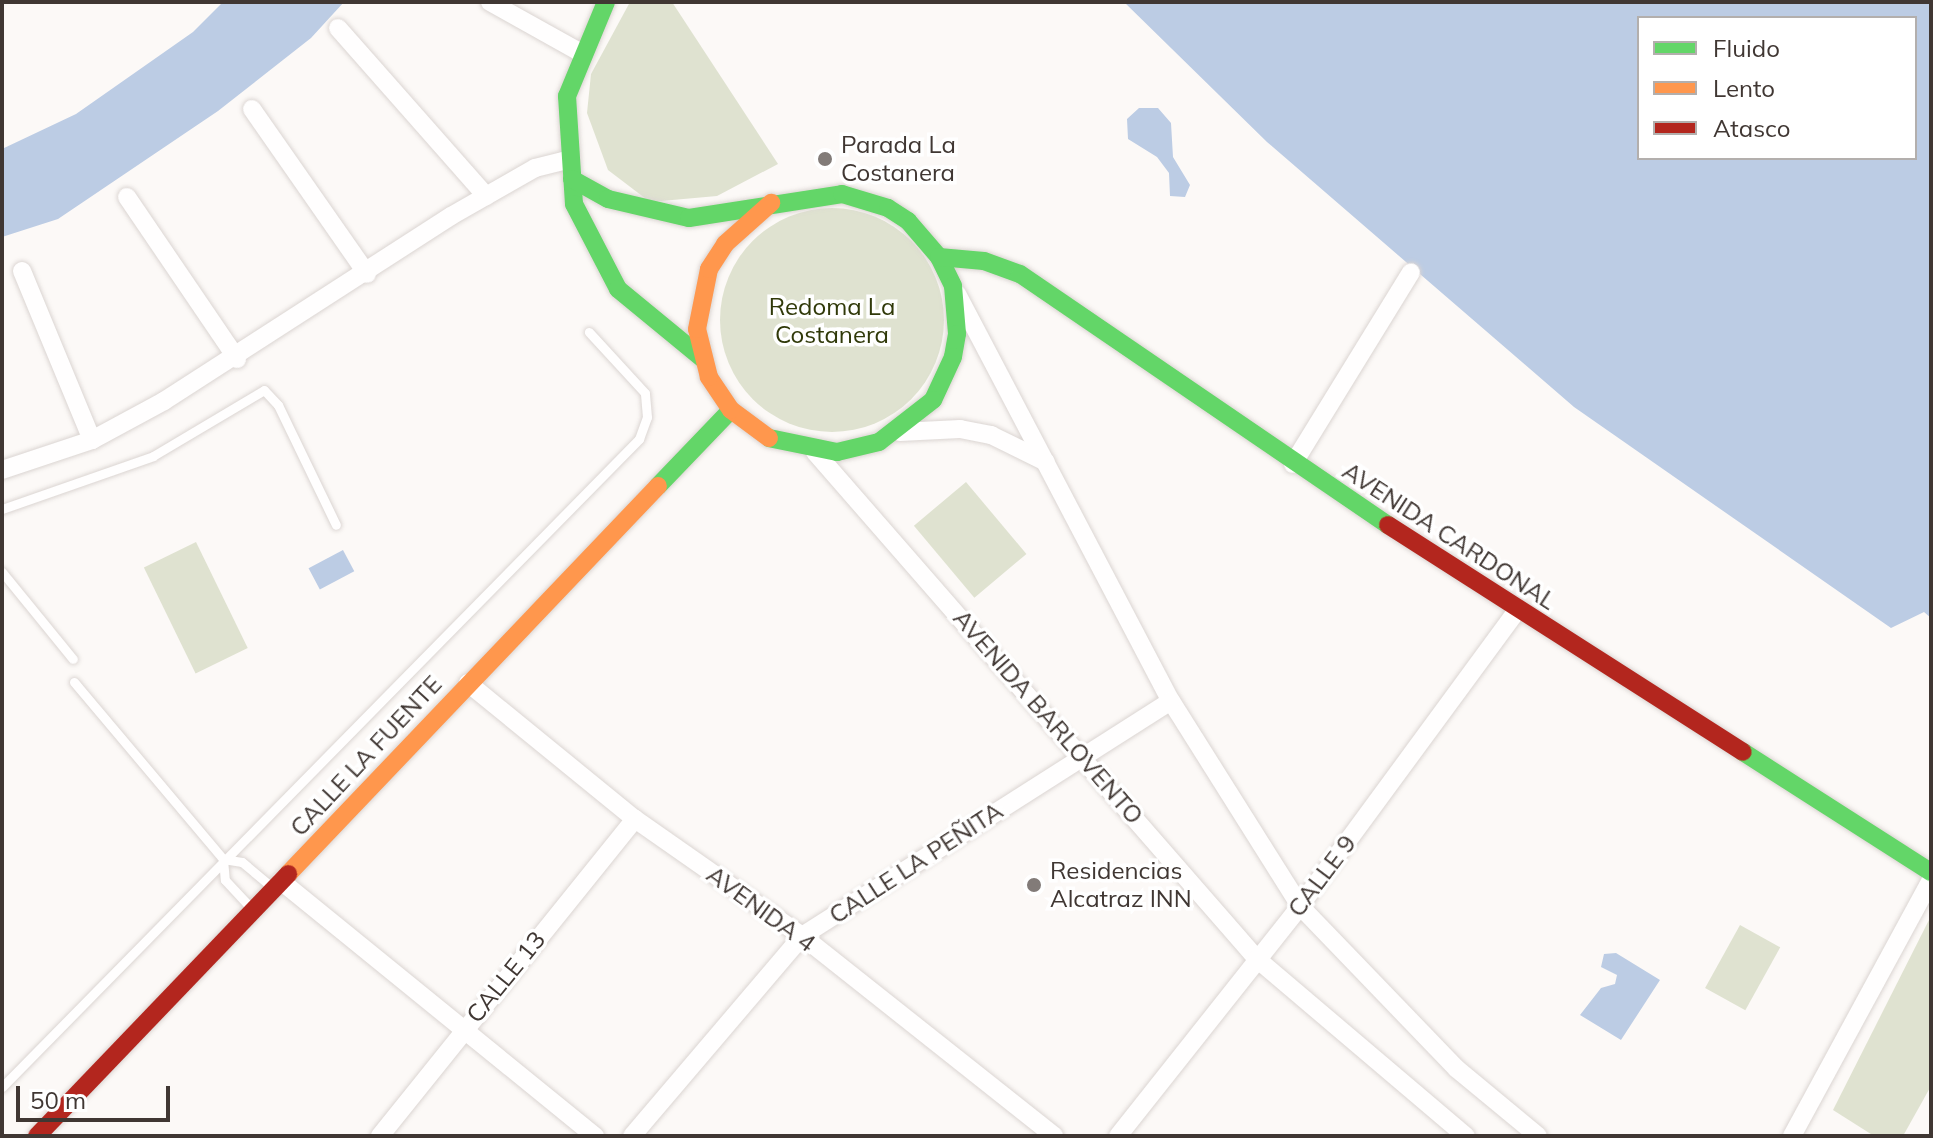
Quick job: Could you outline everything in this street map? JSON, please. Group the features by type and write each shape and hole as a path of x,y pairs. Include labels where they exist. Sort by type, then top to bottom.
{"main road":[{"path":"572,179 608,199 661,214 731,214 818,194 866,199 908,221 939,257 953,286 957,334 949,368 933,400 898,432 858,449 815,452 755,431 731,410 702,358 618,289 579,218 572,179 570,159 567,96 606,2"},
{"path":"702,358 700,298 709,269 725,244 771,203"},
{"name":"AVENIDA CARDONAL","path":"939,257 984,261 1020,274 1293,464 1931,872"},
{"name":"CALLE LA FUENTE","path":"37,1136 731,410"}],"street":[{"path":"490,2 583,54"},
{"path":"338,28 486,196"},
{"path":"252,109 367,274"},
{"path":"2,470 92,440 237,359 486,196 535,168 570,159"},
{"path":"127,197 237,359"},
{"path":"22,271 92,440"},
{"path":"1293,464 1411,272"},
{"path":"953,286 1171,701 1300,906 1457,1069 1538,1136"},
{"path":"898,432 960,429 991,435 1046,462"},
{"name":"AVENIDA BARLOVENTO","path":"815,452 1084,755 1257,959 1466,1136"},
{"name":"CALLE 9","path":"1118,1136 1300,906 1518,609"},
{"name":"AVENIDA 4","path":"468,683 635,819 802,936 1054,1136"},
{"name":"CALLE LA PEÑITA","path":"632,1136 802,936 1171,701"},
{"name":"CALLE 13","path":"380,1136 635,819"},
{"path":"1792,1136 1931,880"},
{"path":"277,884 595,1136"}],"lane":[{"path":"2,1087 639,439 647,417 645,393 589,332"},
{"path":"2,509 153,456 264,390 278,405 336,525"},
{"path":"2,572 73,659"},
{"path":"74,682 223,859 225,880 252,909"},
{"path":"223,859 242,862 277,884"}],"green space":[{"path":"630,2 672,2 778,164 717,196 650,202 608,170 587,113 591,74"},
{"name":"Redoma La Costanera","path":"832,208 875,217 911,241 935,277 944,320 935,363 911,399 875,423 832,432 789,423 753,399 729,363 720,320 729,277 753,241 789,217"},
{"path":"966,482 1026,554 974,598 914,526"},
{"path":"196,542 248,648 196,673 144,567"},
{"path":"1931,916 1931,1086 1903,1136 1874,1136 1833,1110"},
{"path":"1740,925 1780,947 1745,1010 1705,988"}],"water":[{"path":"223,2 344,2 311,38 218,111 58,219 2,237 2,149 76,114 193,32"},
{"path":"1124,2 1931,2 1931,618 1924,612 1891,628 1574,407 1267,142"},
{"path":"1139,108 1158,108 1171,123 1173,157 1190,185 1185,197 1170,196 1169,173 1157,157 1128,139 1127,119"},
{"path":"343,550 354,571 320,590 309,568"},
{"path":"1616,953 1660,980 1621,1040 1580,1015 1601,988 1615,984 1617,975 1601,967 1604,954"}],"traffic: fast":[{"path":"606,2 567,96 574,204 618,289 702,358"},
{"path":"572,179 608,199 689,218 842,194 888,208 908,221 939,257 953,286 957,334 953,357 933,400 879,442 837,452 769,438"},
{"path":"939,257 984,261 1020,274 1388,525"},
{"path":"658,486 731,410"},
{"path":"1743,752 1931,872"}],"traffic: slow":[{"path":"769,438 731,410 709,377 697,329 709,269 725,244 771,203"},
{"path":"288,874 658,486"}],"traffic: jam":[{"path":"1388,525 1743,752"},
{"path":"37,1136 288,874"}],"place":[{"name":"Parada La Costanera","path":"825,159"},
{"name":"Residencias Alcatraz INN","path":"1034,885"}]}
